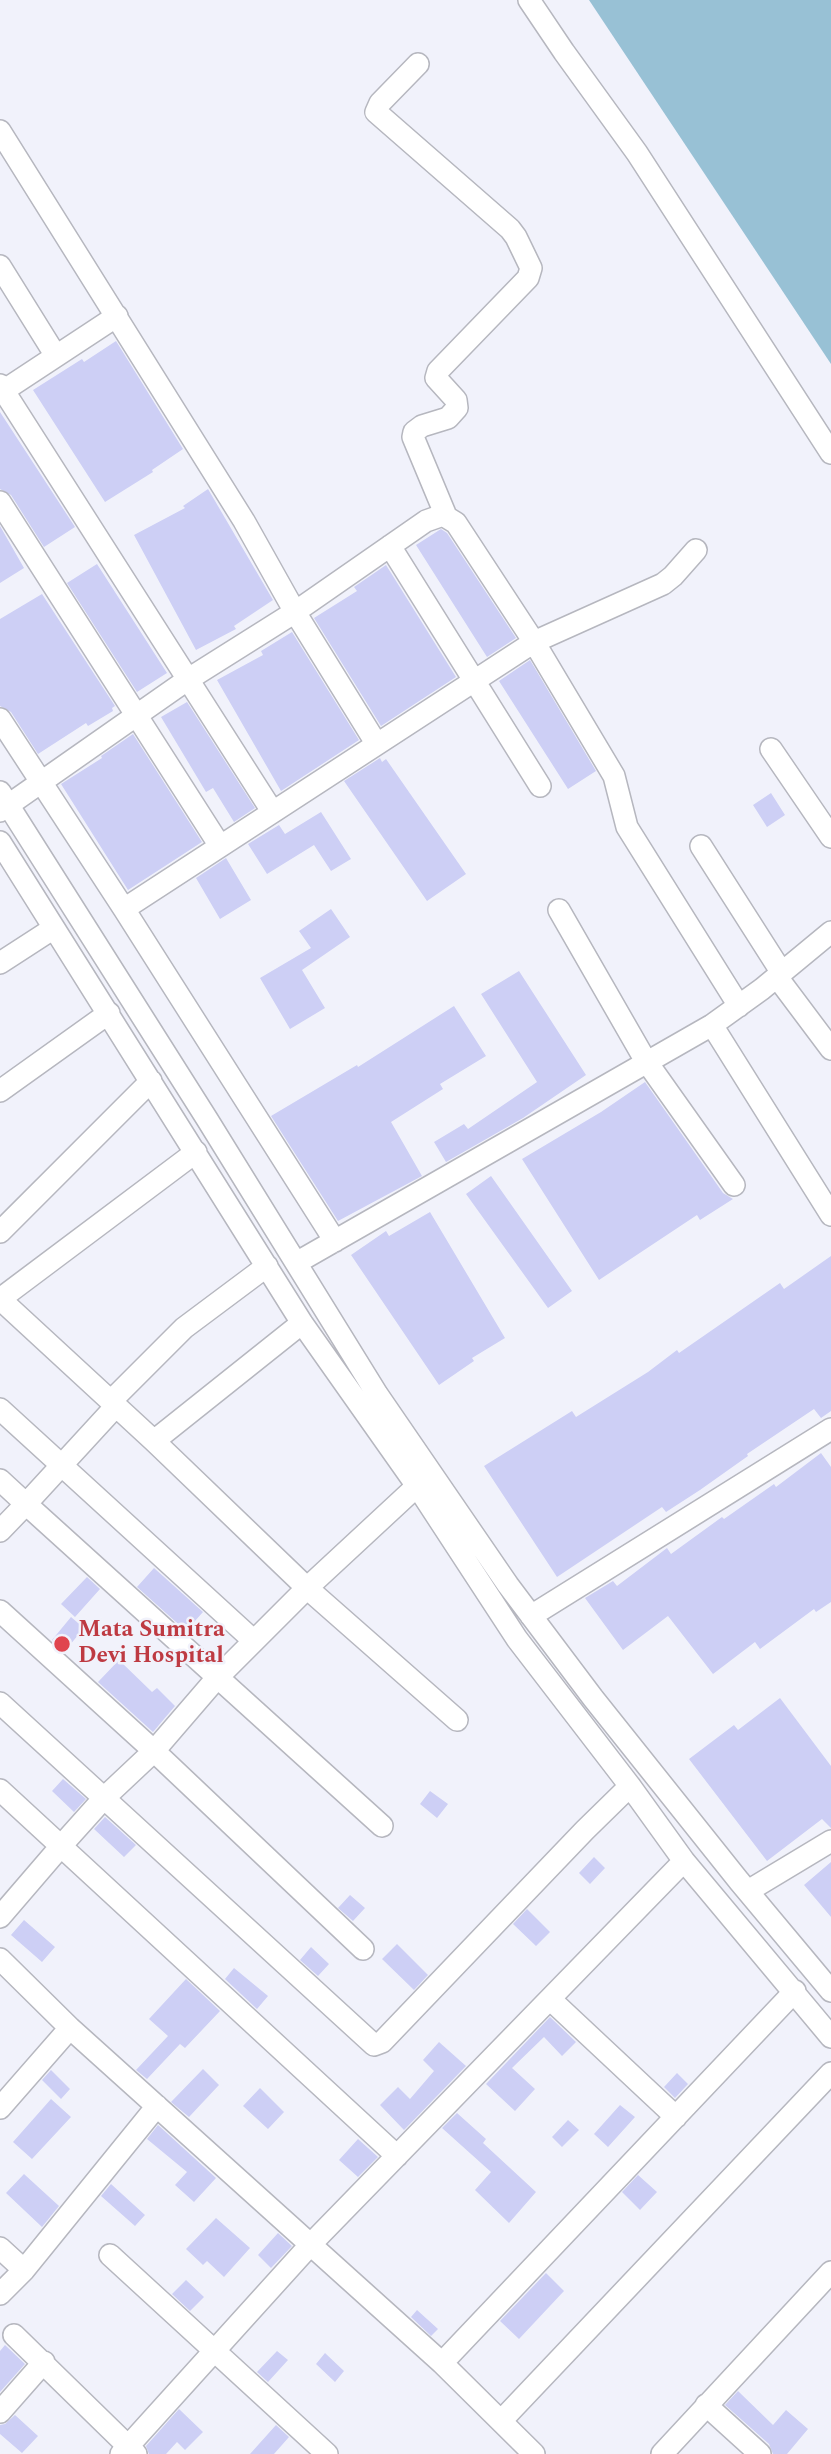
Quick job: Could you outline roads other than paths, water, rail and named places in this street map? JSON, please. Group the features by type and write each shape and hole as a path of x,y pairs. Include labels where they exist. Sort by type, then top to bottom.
{"street":[{"path":"529,0 637,153 831,453"},
{"path":"418,64 380,103 376,112 510,229 531,270 528,278 438,370 436,378 458,402 457,408 448,418 422,426 414,432 413,437 446,516 456,523 534,642 614,776 627,827 739,1006"},
{"path":"0,131 244,521 376,743"},
{"path":"0,266 56,356"},
{"path":"117,316 1,390 272,811"},
{"path":"0,502 219,846"},
{"path":"446,516 426,521 296,612 187,680 41,784 3,803 377,1394 517,1639 684,1861 831,2037"},
{"path":"390,546 540,786"},
{"path":"124,909 534,642 663,584 696,550"},
{"path":"0,719 335,1241"},
{"path":"771,749 831,837"},
{"path":"701,846 780,975 831,1049"},
{"path":"2,851 109,1013 302,1323 593,1698 831,1991"},
{"path":"559,910 647,1062 734,1185"},
{"path":"0,963 54,928"},
{"path":"296,1263 712,1025 829,939"},
{"path":"0,1091 109,1013"},
{"path":"712,1025 831,1215"},
{"path":"0,1232 151,1080"},
{"path":"196,1152 0,1299 154,1441 307,1588 457,1720"},
{"path":"0,1531 184,1328 267,1266"},
{"path":"154,1441 302,1323"},
{"path":"0,1409 254,1641"},
{"path":"531,1616 831,1429"},
{"path":"0,1480 216,1679 382,1826"},
{"path":"0,1917 104,1798 153,1751 216,1679 307,1588 425,1481"},
{"path":"0,1611 363,1949"},
{"path":"0,1703 374,2045 382,2042 630,1786"},
{"path":"0,1790 397,2156"},
{"path":"748,1891 831,1842"},
{"path":"14,2335 44,2362 128,2452 312,2244 684,1861"},
{"path":"0,1959 70,2028 442,2363 534,2454"},
{"path":"442,2363 795,1991"},
{"path":"550,1999 676,2117"},
{"path":"0,2108 70,2028"},
{"path":"501,2421 831,2073"},
{"path":"0,2294 24,2270 157,2106"},
{"path":"0,2248 24,2270"},
{"path":"110,2255 327,2454"},
{"path":"668,2452 706,2405 831,2272"},
{"path":"0,2412 44,2362"},
{"path":"706,2405 760,2454"}],"water":[{"path":"589,0 831,0 831,364"}],"place":[{"name":"Mata Sumitra Devi Hospital","path":"62,1644"}]}
